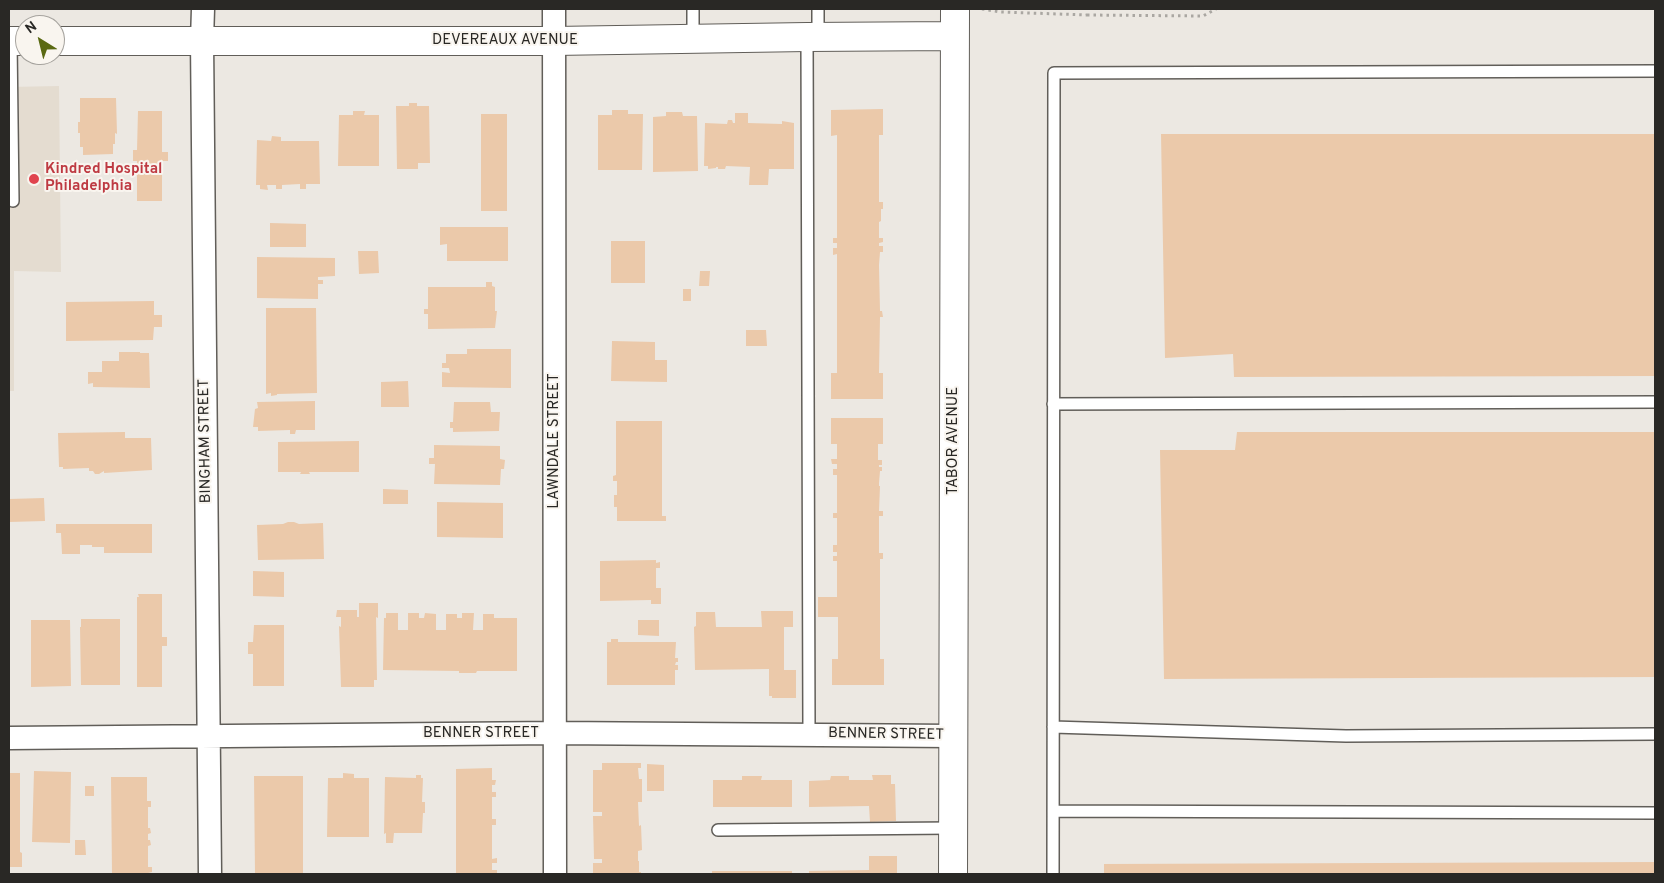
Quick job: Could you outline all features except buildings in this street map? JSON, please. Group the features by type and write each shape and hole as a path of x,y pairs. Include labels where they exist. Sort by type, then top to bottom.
{"street":[{"name":"BINGHAM STREET","path":"203,9 210,874"},
{"name":"LAWNDALE STREET","path":"554,9 555,874"},
{"name":"TABOR AVENUE","path":"953,874 954,36 968,9"},
{"name":"DEVEREAUX AVENUE","path":"65,41 554,41 954,36"},
{"name":"BENNER STREET","path":"9,738 555,733 953,736"}],"lane":[{"path":"693,9 693,38"},
{"path":"809,734 813,37 818,9"},
{"path":"13,201 15,41"},
{"path":"1053,874 1054,73 1655,71"},
{"path":"1053,404 1655,402"},
{"path":"1053,727 1346,736 1655,734"},
{"path":"1053,811 1655,813"},
{"path":"718,830 953,828"}],"path":[{"path":"968,9 1087,15 1203,16 1216,9"},
{"path":"1087,9 1087,15"}],"shaded area":[{"name":"Kindred Hospital Philadelphia","path":"59,86 61,272 14,271 14,391 9,391 9,87"}],"place":[{"name":"Kindred Hospital Philadelphia","path":"34,179"}]}
